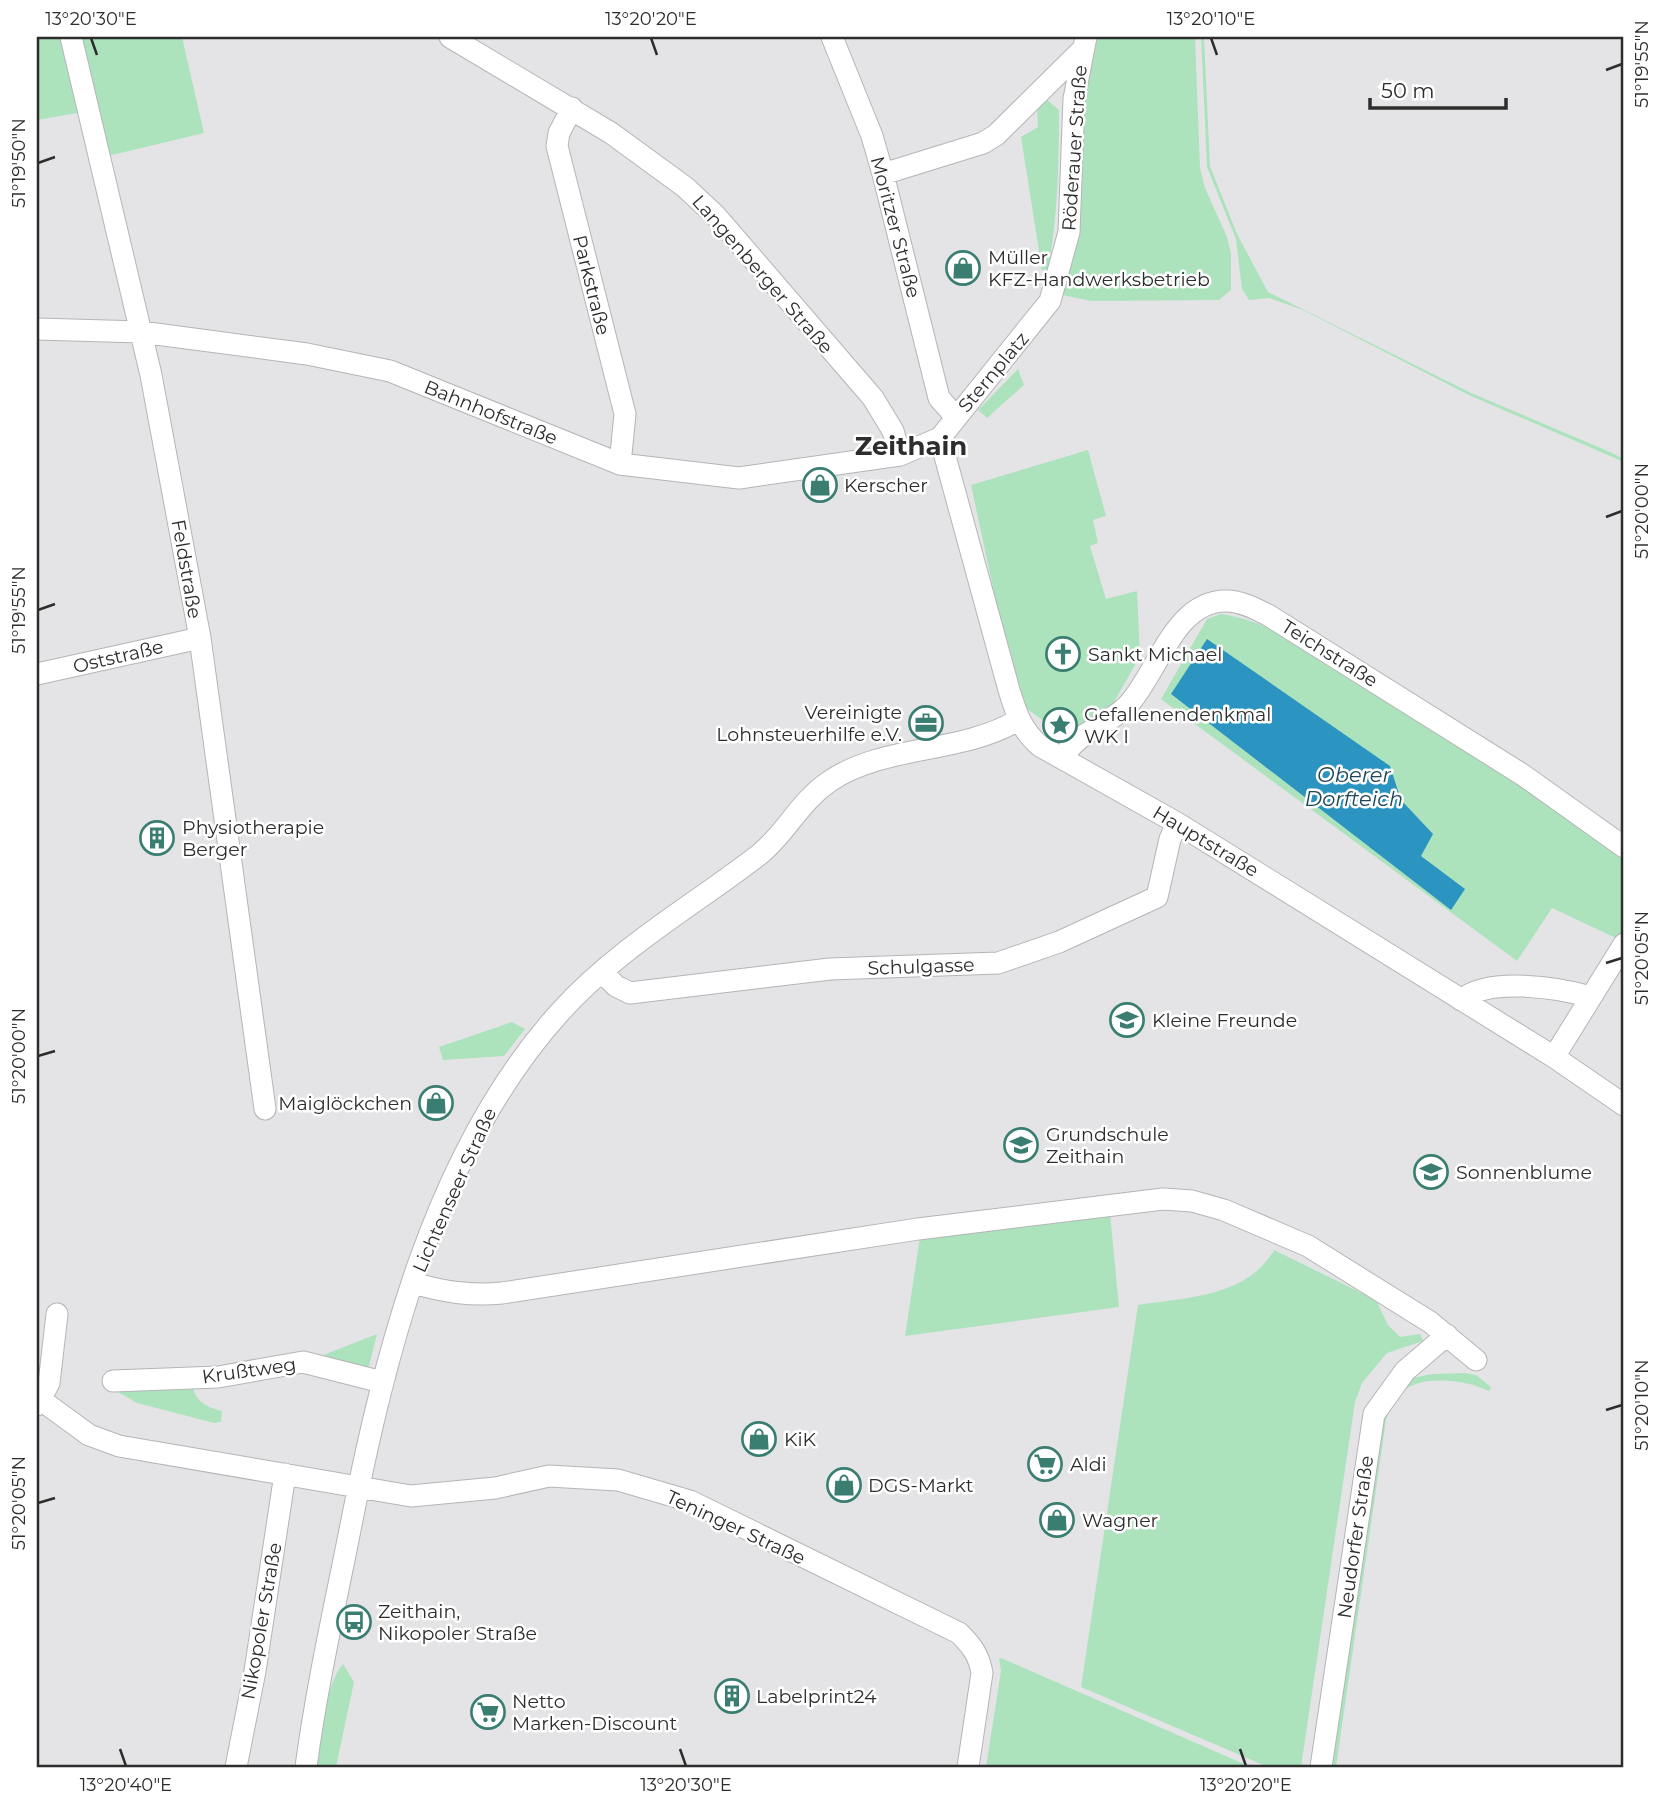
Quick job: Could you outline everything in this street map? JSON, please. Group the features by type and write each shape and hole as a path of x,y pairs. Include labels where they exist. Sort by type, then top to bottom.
{"street":[{"name":"Feldstraße","path":"71,37 141,332 200,638 265,1109"},
{"name":"Langenberger Straße","path":"450,37 572,108 685,187 716,216 873,398 893,431 900,454"},
{"name":"Moritzer Straße","path":"832,37 872,136 939,398 955,416"},
{"name":"Röderauer Straße","path":"883,174 983,143 996,135 1084,44"},
{"name":"Röderauer Straße","path":"1035,322 1050,301 1069,232 1074,99 1084,44"},
{"name":"Parkstraße","path":"572,108 563,122 557,145 625,414 620,464"},
{"name":"Sternplatz","path":"940,438 955,416 1035,322"},
{"name":"Bahnhofstraße","path":"37,329 141,332 307,354 390,371 620,464 739,478 900,454 940,438"},
{"name":"Hauptstraße","path":"940,438 1018,720 1028,736 1063,760 1177,823 1554,1057 1624,1105"},
{"name":"Teichstraße","path":"1063,760 1077,740 1108,722 1128,706 1182,622 1213,602 1230,601 1268,614 1523,775 1624,847"},
{"name":"Oststraße","path":"37,674 200,638"},
{"name":"Lichtenseer Straße","path":"306,1767 318,1688 382,1382 413,1283 461,1164 498,1091 564,1008 603,973 779,838 801,805 833,779 909,752 989,733 1018,720"},
{"name":"Schulgasse","path":"603,973 616,986 630,993 804,972 998,963 1024,957 1157,897 1170,839 1177,823"},
{"path":"1554,1057 1624,945"},
{"path":"1461,1000 1478,989 1496,986 1572,991 1590,997"},
{"path":"413,1283 443,1292 475,1296 1021,1214 1138,1202 1192,1201 1224,1210 1308,1246 1347,1268 1447,1335 1476,1360"},
{"path":"57,1314 48,1382 38,1401 89,1435 119,1446 358,1488"},
{"name":"Neudorfer Straße","path":"1321,1767 1374,1414 1405,1371 1447,1335"},
{"name":"Krußtweg","path":"113,1381 218,1377 303,1362 382,1382"},
{"name":"Nikopoler Straße","path":"236,1767 255,1671 285,1474"},
{"name":"Teninger Straße","path":"358,1488 411,1496 434,1496 549,1476 578,1477 618,1480 690,1501 958,1633 971,1645 979,1658 982,1673 968,1767"}],"green space":[{"path":"37,37 64,37 83,112 37,120"},
{"path":"79,37 182,37 204,133 108,156"},
{"path":"1098,37 1195,37 1200,168 1231,254 1231,290 1219,300 1091,301 1062,295 1080,222 1081,108"},
{"path":"1201,37 1204,37 1210,166 1237,234 1268,292 1471,393 1610,452 1624,459 1624,462 1469,395 1303,310 1269,298 1249,300 1242,289 1236,239 1207,167"},
{"path":"1045,98 1059,110 1059,150 1051,249 1048,269 1042,270 1021,137 1038,127 1037,104"},
{"path":"1018,369 1024,385 987,418 978,410"},
{"path":"1088,450 1106,516 1093,520 1098,543 1090,546 1106,599 1137,591 1140,656 1113,704 1081,729 1045,722 1022,705 1009,663 971,485"},
{"path":"1221,614 1262,625 1322,656 1503,771 1624,855 1624,933 1620,940 1552,908 1517,961 1161,699 1207,619"},
{"path":"512,1022 525,1029 504,1056 443,1060 439,1047"},
{"path":"1110,1213 1119,1307 905,1336 920,1237"},
{"path":"1274,1250 1376,1300 1388,1325 1400,1337 1420,1334 1423,1341 1387,1353 1362,1383 1355,1402 1301,1767 1268,1767 1081,1687 1138,1305 1196,1296 1232,1286 1262,1266"},
{"path":"377,1334 368,1370 321,1356"},
{"path":"1432,1374 1476,1375 1491,1387 1489,1391 1445,1380 1422,1382 1400,1394 1386,1420 1336,1767 1329,1767 1381,1420 1408,1379"},
{"path":"193,1386 196,1396 203,1403 222,1411 221,1422 214,1423 137,1403 118,1392 119,1388"},
{"path":"1001,1658 1251,1767 986,1767"},
{"path":"343,1664 354,1682 336,1767 317,1767 327,1699 331,1685"}],"water":[{"name":"Oberer Dorfteich","path":"1207,639 1390,766 1401,800 1433,834 1421,856 1465,889 1451,910 1171,694"}],"place":[{"name":"Müller KFZ-Handwerksbetrieb","path":"963,268"},
{"name":"Kerscher","path":"820,485"},
{"name":"Sankt Michael","path":"1063,654"},
{"name":"Vereinigte Lohnsteuerhilfe e.V.","path":"926,723"},
{"name":"Gefallenendenkmal WK I","path":"1060,725"},
{"name":"Physiotherapie Berger","path":"157,838"},
{"name":"Kleine Freunde","path":"1127,1020"},
{"name":"Maiglöckchen","path":"436,1103"},
{"name":"Grundschule Zeithain","path":"1021,1145"},
{"name":"Sonnenblume","path":"1431,1172"},
{"name":"KiK","path":"759,1439"},
{"name":"Aldi","path":"1045,1464"},
{"name":"DGS-Markt","path":"844,1485"},
{"name":"Wagner","path":"1057,1520"},
{"name":"Zeithain, Nikopoler Straße","path":"354,1622"},
{"name":"Labelprint24","path":"732,1696"},
{"name":"Netto Marken-Discount","path":"488,1712"}],"district":[{"name":"Zeithain","path":"911,446"}]}
